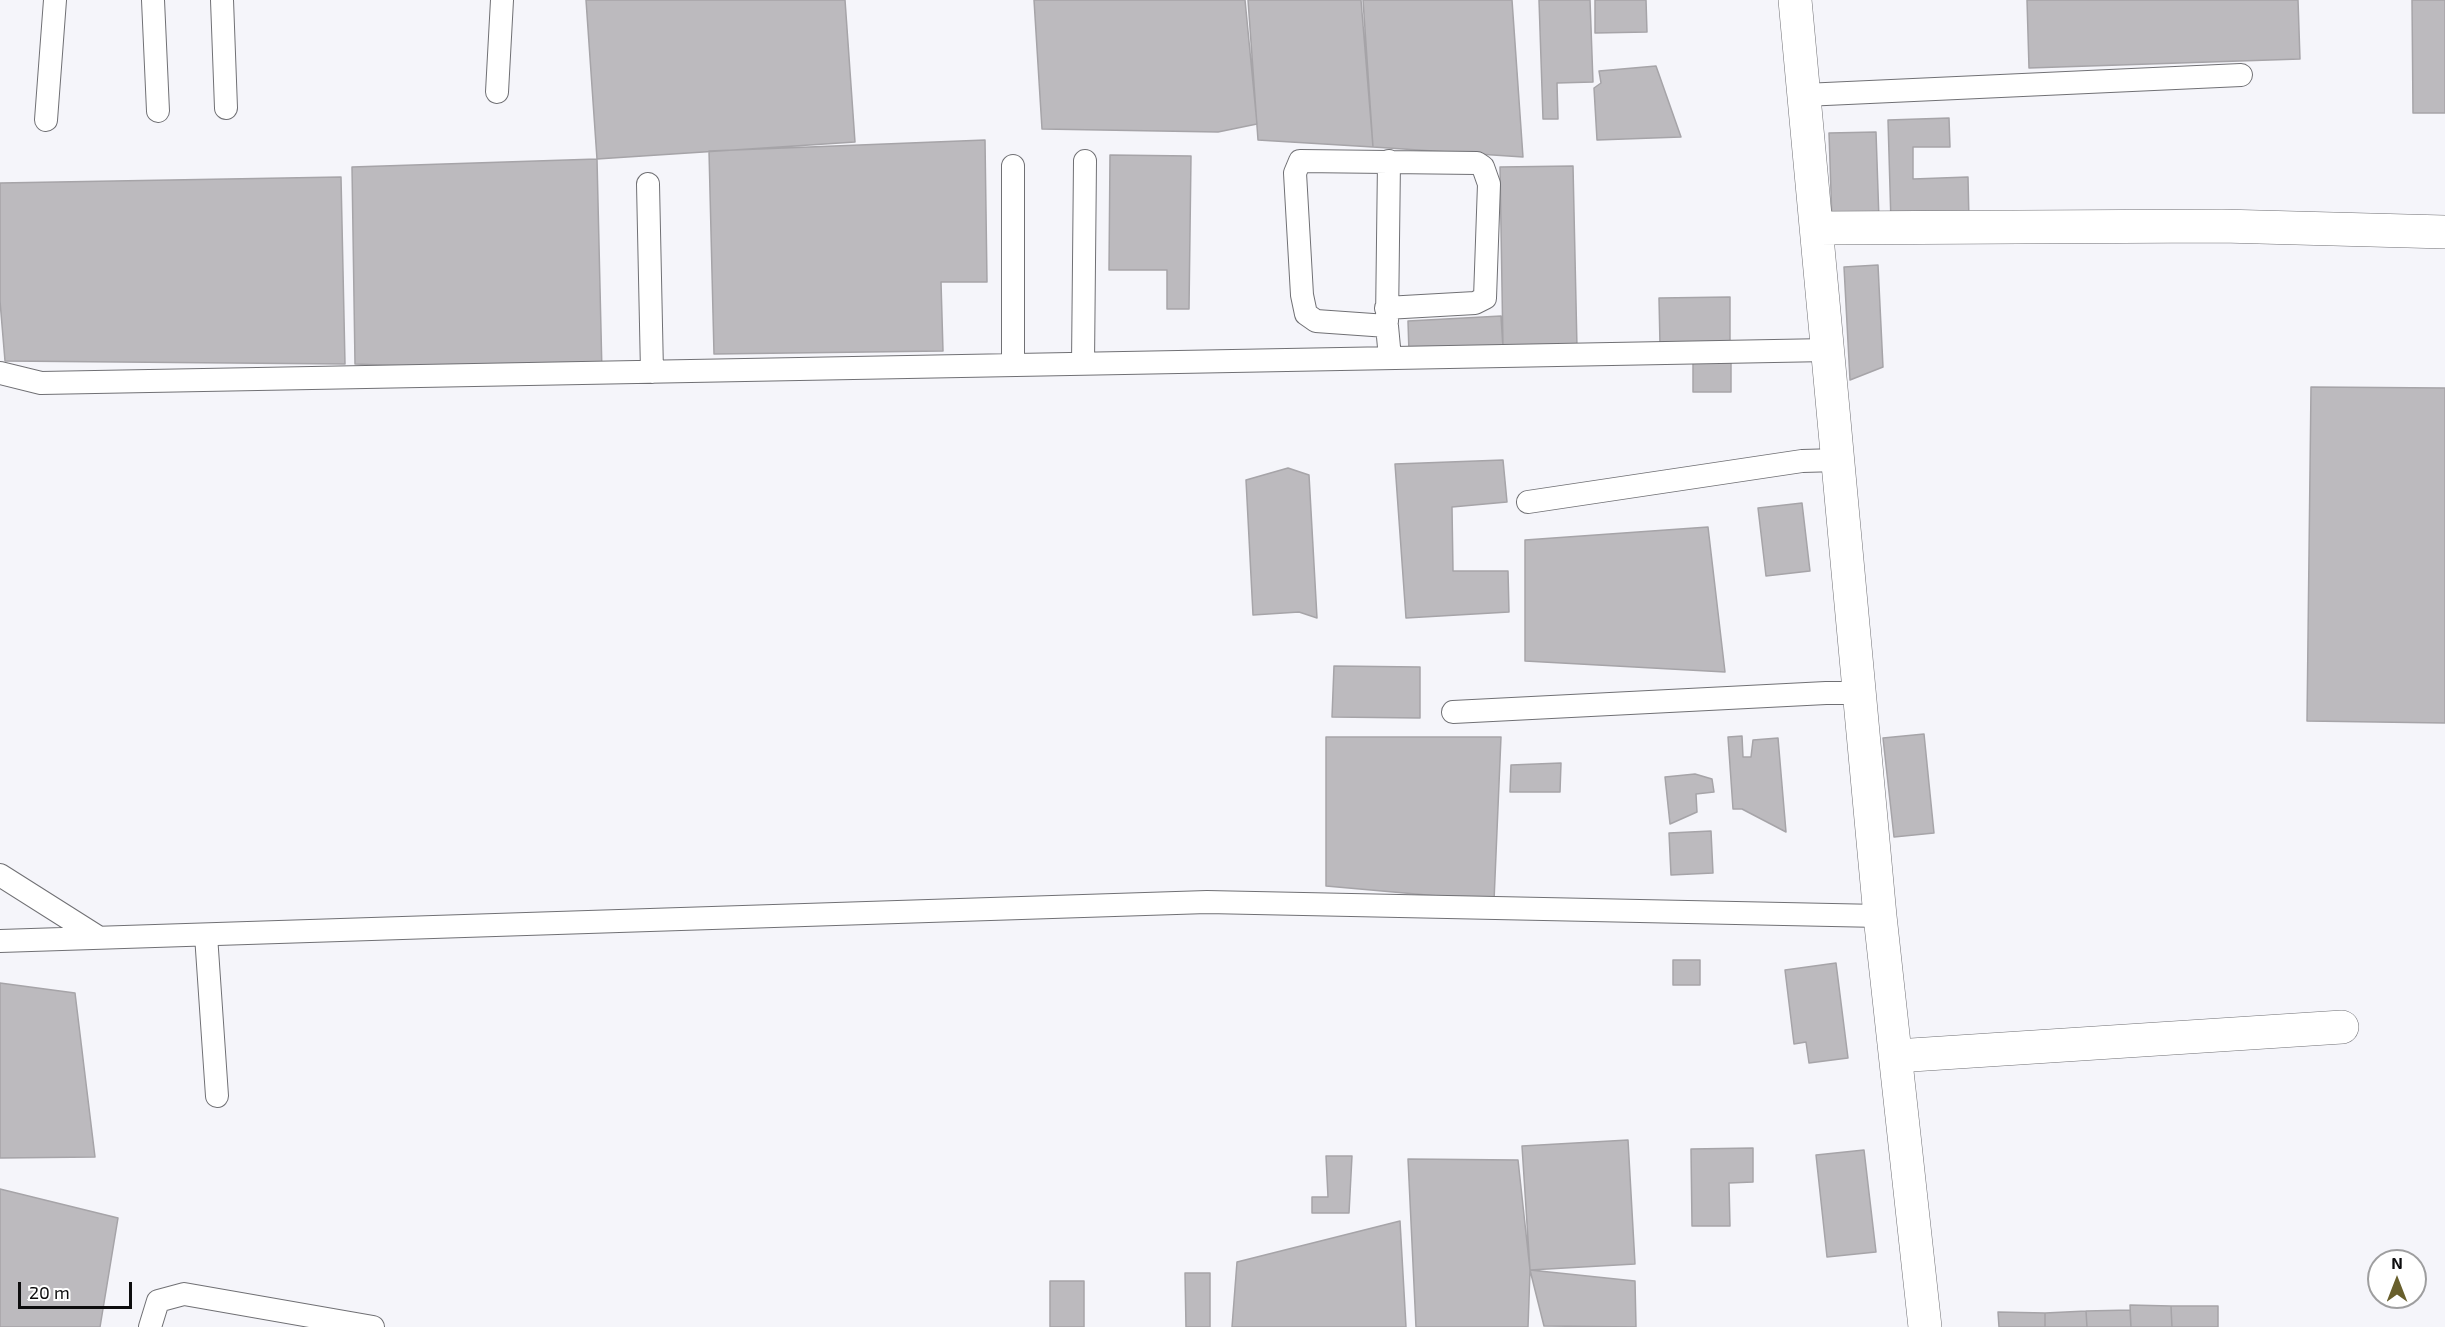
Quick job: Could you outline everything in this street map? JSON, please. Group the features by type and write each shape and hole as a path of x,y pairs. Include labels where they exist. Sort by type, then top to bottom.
{"street":[{"path":"1795,0 1818,228 1880,916 1925,1327"},
{"path":"1818,228 2222,226 2445,232"},
{"path":"1896,1056 2342,1027"}],"lane":[{"path":"46,120 55,0"},
{"path":"153,0 158,111"},
{"path":"222,0 226,108"},
{"path":"497,92 502,0"},
{"path":"1804,94 2241,75"},
{"path":"1083,363 1085,160"},
{"path":"1300,160 1477,163 1483,167 1489,184 1485,298 1475,303 1387,317 1316,321 1305,314 1294,173 1300,160"},
{"path":"1389,161 1387,317 1390,358"},
{"path":"1013,166 1013,365"},
{"path":"648,184 652,372"},
{"path":"0,373 41,383 1828,350"},
{"path":"1528,502 1802,461 1838,460"},
{"path":"1453,712 1860,693"},
{"path":"0,875 98,937"},
{"path":"0,941 1207,902 1880,916"},
{"path":"206,935 217,1096"},
{"path":"150,1327 158,1301 184,1294 373,1327"}],"building":[{"path":"586,0 845,0 855,142 597,159"},
{"path":"1034,0 1245,0 1257,124 1218,132 1042,129"},
{"path":"1248,0 1361,0 1373,147 1258,140"},
{"path":"1363,0 1512,0 1523,157 1373,147"},
{"path":"1539,0 1590,0 1593,82 1557,83 1558,119 1543,119"},
{"path":"1595,0 1646,0 1647,32 1595,33"},
{"path":"2027,0 2298,0 2300,59 2029,68"},
{"path":"2412,0 2445,0 2445,113 2413,113"},
{"path":"1656,66 1681,137 1597,140 1594,88 1601,83 1599,71"},
{"path":"1949,118 1950,147 1913,147 1913,179 1968,177 1969,222 1891,223 1888,120"},
{"path":"1876,132 1879,220 1832,221 1829,133"},
{"path":"985,140 987,282 941,282 943,351 714,354 709,151"},
{"path":"1110,155 1191,156 1189,309 1167,309 1167,270 1109,270"},
{"path":"597,159 602,373 355,364 352,167"},
{"path":"1573,166 1577,348 1503,348 1500,167"},
{"path":"341,177 345,364 5,361 0,301 0,183"},
{"path":"1878,265 1883,367 1850,380 1844,267"},
{"path":"1730,297 1730,344 1660,345 1659,298"},
{"path":"1501,316 1503,348 1409,353 1408,321"},
{"path":"1693,360 1731,360 1731,392 1693,392"},
{"path":"2311,387 2445,388 2445,723 2307,721"},
{"path":"1503,460 1507,502 1452,507 1453,571 1508,571 1509,612 1406,618 1395,464"},
{"path":"1288,468 1309,475 1317,618 1299,612 1253,615 1246,480"},
{"path":"1802,503 1810,571 1766,576 1758,508"},
{"path":"1708,527 1725,672 1525,661 1525,540"},
{"path":"1334,666 1420,667 1420,718 1332,717"},
{"path":"1924,734 1934,833 1894,837 1883,738"},
{"path":"1742,736 1743,757 1751,757 1753,740 1778,738 1786,832 1742,809 1733,809 1728,737"},
{"path":"1326,737 1501,737 1494,901 1326,886"},
{"path":"1561,763 1560,792 1510,792 1511,765"},
{"path":"1695,774 1712,779 1714,792 1696,794 1697,812 1670,824 1665,777"},
{"path":"1711,831 1713,873 1671,875 1669,833"},
{"path":"1673,960 1700,960 1700,985 1673,985"},
{"path":"1836,963 1848,1058 1809,1063 1806,1042 1794,1044 1785,970"},
{"path":"0,983 75,993 95,1157 0,1158"},
{"path":"1628,1140 1635,1264 1530,1270 1522,1146"},
{"path":"1753,1148 1753,1182 1729,1183 1730,1226 1692,1226 1691,1149"},
{"path":"1864,1150 1876,1252 1827,1257 1816,1155"},
{"path":"1326,1156 1352,1156 1349,1213 1312,1213 1312,1197 1328,1197"},
{"path":"1408,1159 1518,1160 1530,1270 1528,1327 1416,1327"},
{"path":"0,1189 118,1218 100,1327 0,1327"},
{"path":"1400,1221 1406,1327 1232,1327 1237,1262"},
{"path":"1530,1270 1635,1281 1636,1327 1544,1326"},
{"path":"1185,1273 1210,1273 1210,1327 1186,1327"},
{"path":"1050,1281 1084,1281 1084,1327 1050,1327"},
{"path":"2130,1305 2171,1306 2172,1327 2131,1327"},
{"path":"2171,1306 2218,1306 2218,1327 2172,1327"},
{"path":"2130,1310 2131,1327 2087,1327 2086,1311"},
{"path":"2086,1311 2087,1327 2045,1327 2045,1313"},
{"path":"1998,1312 2045,1313 2045,1327 1999,1327"}]}
